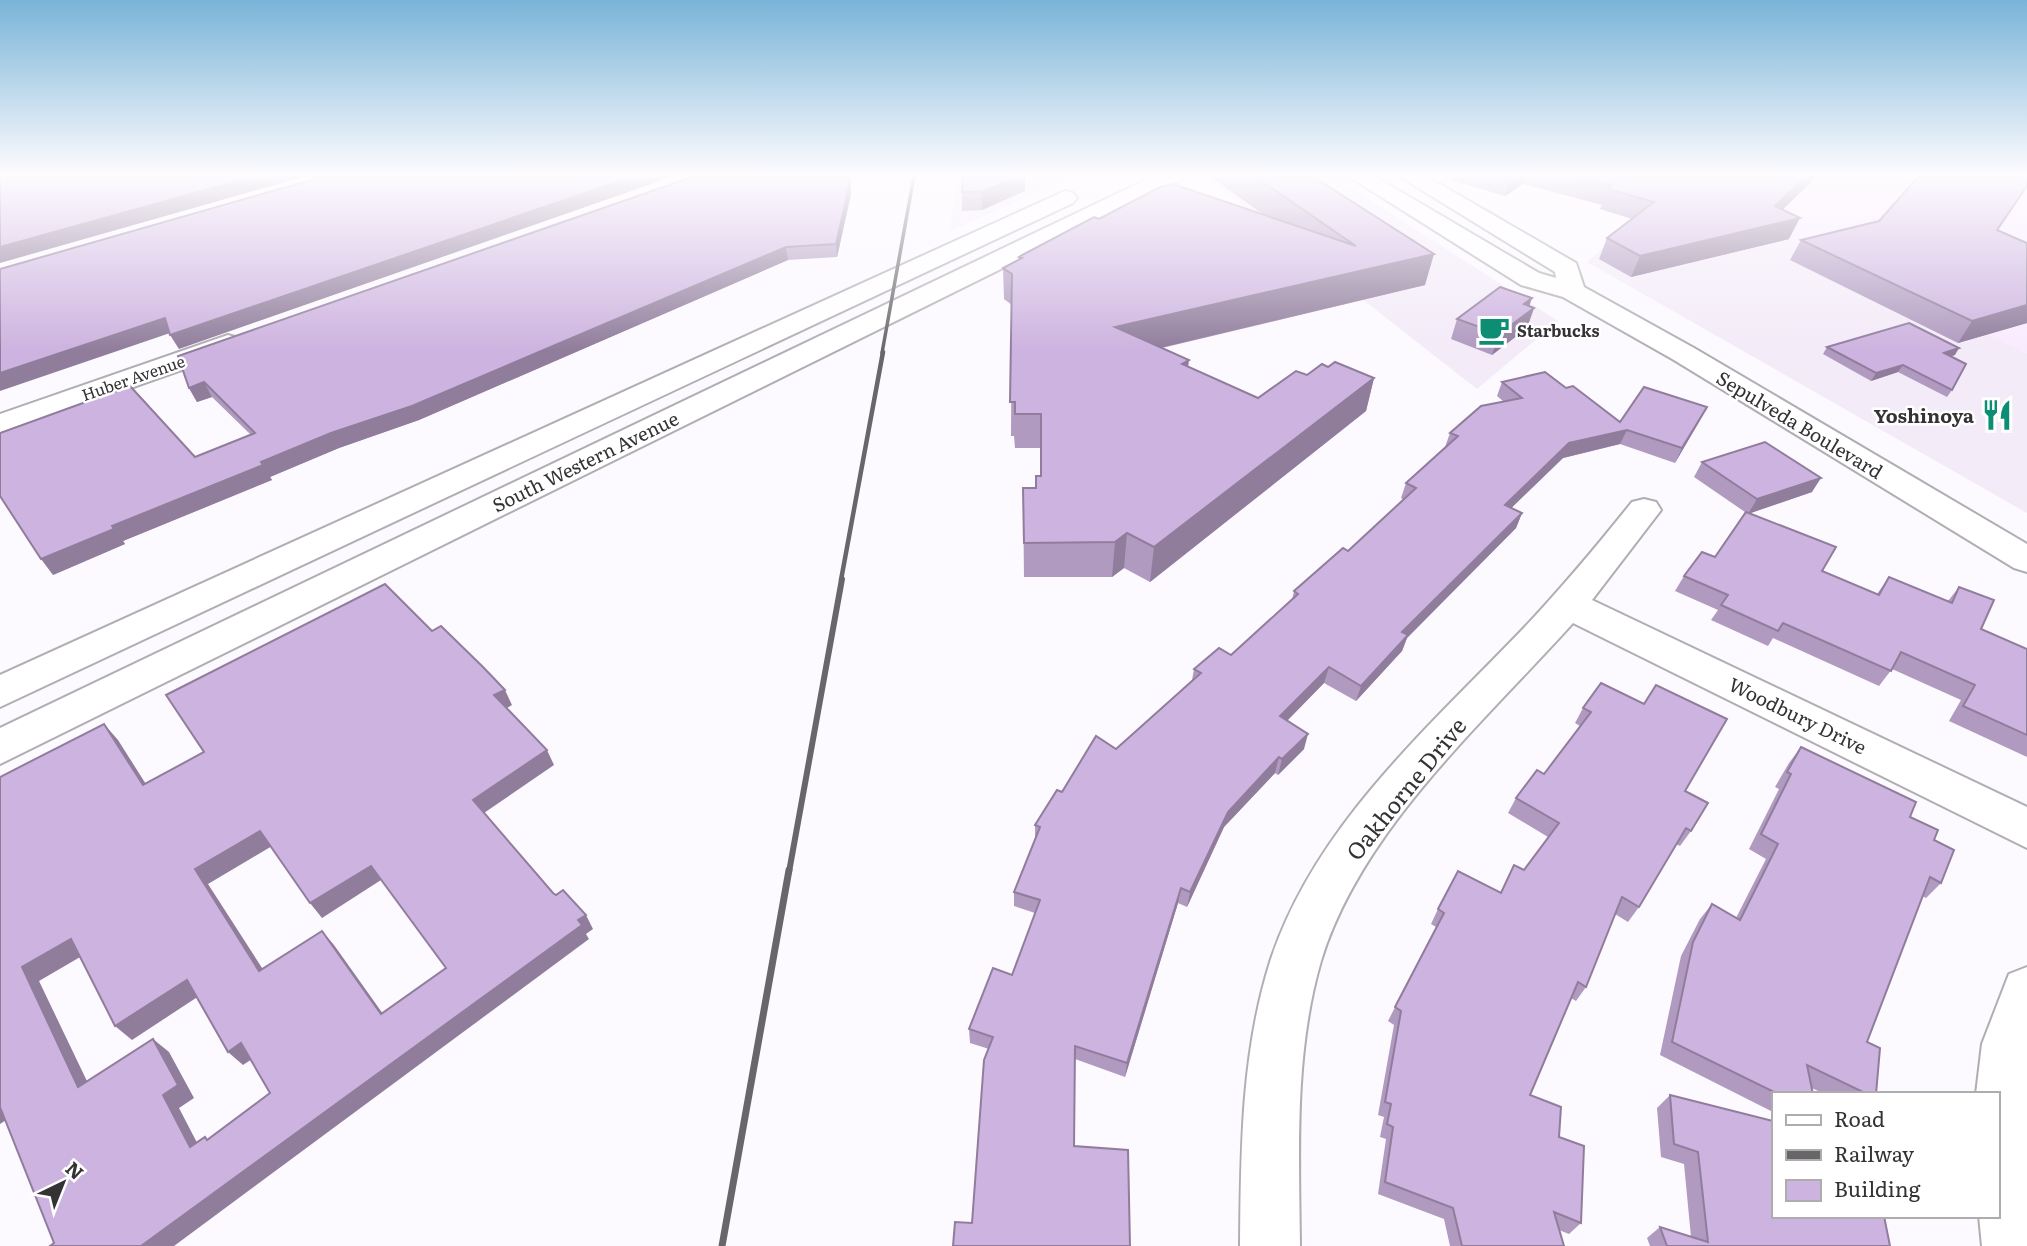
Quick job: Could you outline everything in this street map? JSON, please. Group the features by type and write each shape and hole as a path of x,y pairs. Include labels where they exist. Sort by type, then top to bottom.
{"main road":[{"name":"South Western Avenue","path":"0,692 988,234"},
{"name":"South Western Avenue","path":"0,747 1052,234"},
{"name":"Sepulveda Boulevard","path":"1456,234 1530,279 1572,291 1684,354 2027,560"},
{"path":"1509,234 1567,268 1572,291"},
{"name":"Huber Avenue","path":"0,425 250,336"},
{"name":"Oakhorne Drive","path":"1270,1246 1270,1111 1285,1003 1310,923 1349,851 1446,734 1567,604 1644,510"},
{"name":"Woodbury Drive","path":"1567,604 1970,799 2027,830"},
{"path":"2012,1246 1999,1132 2009,1044 2027,991"}],"shaded area":[{"path":"1279,234 1423,234 1558,321 1477,389"},
{"path":"1618,234 1777,234 2027,353 2027,513 1587,262"},
{"path":"1777,234 2027,234 2027,353"}],"building":[{"path":"0,234 46,234 0,247"},
{"path":"122,234 465,234 170,335 165,318 0,373 0,269"},
{"path":"528,234 838,234 836,244 786,247 412,406 331,433 261,462 263,465 112,526 114,529 41,559 0,496 0,433 130,386 195,457 255,433 204,382 189,388 178,356"},
{"path":"1062,234 1321,234 1356,246 1339,234 1403,234 1434,254 1115,327 1189,360 1182,364 1258,398 1296,371 1307,375 1322,364 1328,367 1335,362 1374,378 1154,547 1127,533 1115,542 1024,543 1023,488 1036,488 1036,476 1041,476 1041,414 1015,414 1015,402 1010,402 1012,274 1003,268"},
{"path":"1612,234 1732,234 1640,256 1607,238"},
{"path":"1825,234 2007,234 2027,243 2027,305 1972,321 1801,240"},
{"path":"1500,287 1532,298 1524,304 1534,308 1499,334 1457,319"},
{"path":"1909,323 1959,348 1944,353 1966,364 1952,390 1903,365 1876,373 1827,347"},
{"path":"1545,372 1566,388 1573,386 1620,422 1644,387 1707,407 1682,448 1627,430 1569,443 1505,505 1522,513 1402,632 1408,635 1361,686 1329,667 1280,716 1308,734 1282,759 1279,757 1228,812 1190,892 1181,888 1127,1063 1075,1046 1074,1146 1128,1150 1130,1246 953,1246 955,1222 972,1223 984,1060 993,1037 969,1029 993,968 1012,975 1040,900 1014,892 1040,827 1035,825 1057,790 1062,792 1096,736 1116,749 1201,673 1194,669 1219,648 1231,655 1298,594 1294,591 1343,548 1348,551 1416,488 1406,483 1458,436 1450,433 1481,406 1522,398 1502,382"},
{"path":"1765,442 1821,478 1757,499 1702,462"},
{"path":"1746,512 1836,547 1822,571 1879,595 1889,577 1952,603 1959,587 1994,600 1981,629 2027,649 2027,735 1963,706 1975,685 1901,652 1891,671 1783,623 1778,631 1721,605 1728,595 1684,576 1702,552 1715,557"},
{"path":"385,584 432,631 441,626 483,667 505,690 494,695 547,750 473,800 553,893 556,895 563,890 586,915 578,920 582,925 141,1246 50,1246 54,1243 0,1107 0,777 104,724 143,785 204,752 166,695","holes":["260,831 310,903 371,866 446,968 381,1014 322,931 259,971 195,869","71,939 115,1026 187,980 228,1052 241,1043 270,1093 207,1140 205,1137 190,1147 163,1095 178,1085 153,1039 78,1087 22,967"]},
{"path":"1601,683 1644,704 1656,685 1727,719 1685,791 1708,803 1691,831 1686,828 1639,907 1622,897 1586,987 1578,982 1530,1095 1561,1107 1559,1137 1584,1146 1581,1223 1554,1212 1564,1246 1462,1246 1453,1208 1385,1182 1393,1127 1387,1124 1391,1104 1385,1102 1401,1011 1395,1007 1444,913 1438,909 1458,871 1501,893 1514,865 1524,870 1559,823 1516,798 1537,770 1544,774 1591,712 1583,708"},
{"path":"1801,747 1916,802 1910,817 1938,830 1934,840 1954,850 1941,883 1930,877 1867,1042 1880,1048 1876,1092 1863,1092 1807,1065 1813,1092 1774,1092 1672,1042 1693,942 1712,904 1740,920 1778,844 1761,834 1791,774 1787,772"},
{"path":"1670,1095 1772,1121 1772,1218 1884,1218 1890,1246 1667,1246 1660,1227 1708,1242 1698,1152 1674,1144"}],"railway":[{"path":"882,353 903,234"},
{"path":"841,580 883,352"},
{"path":"789,872 842,579"},
{"path":"722,1246 789,870"}],"place":[{"name":"Starbucks","path":"1494,330"},
{"name":"Yoshinoya","path":"1997,415"}]}
